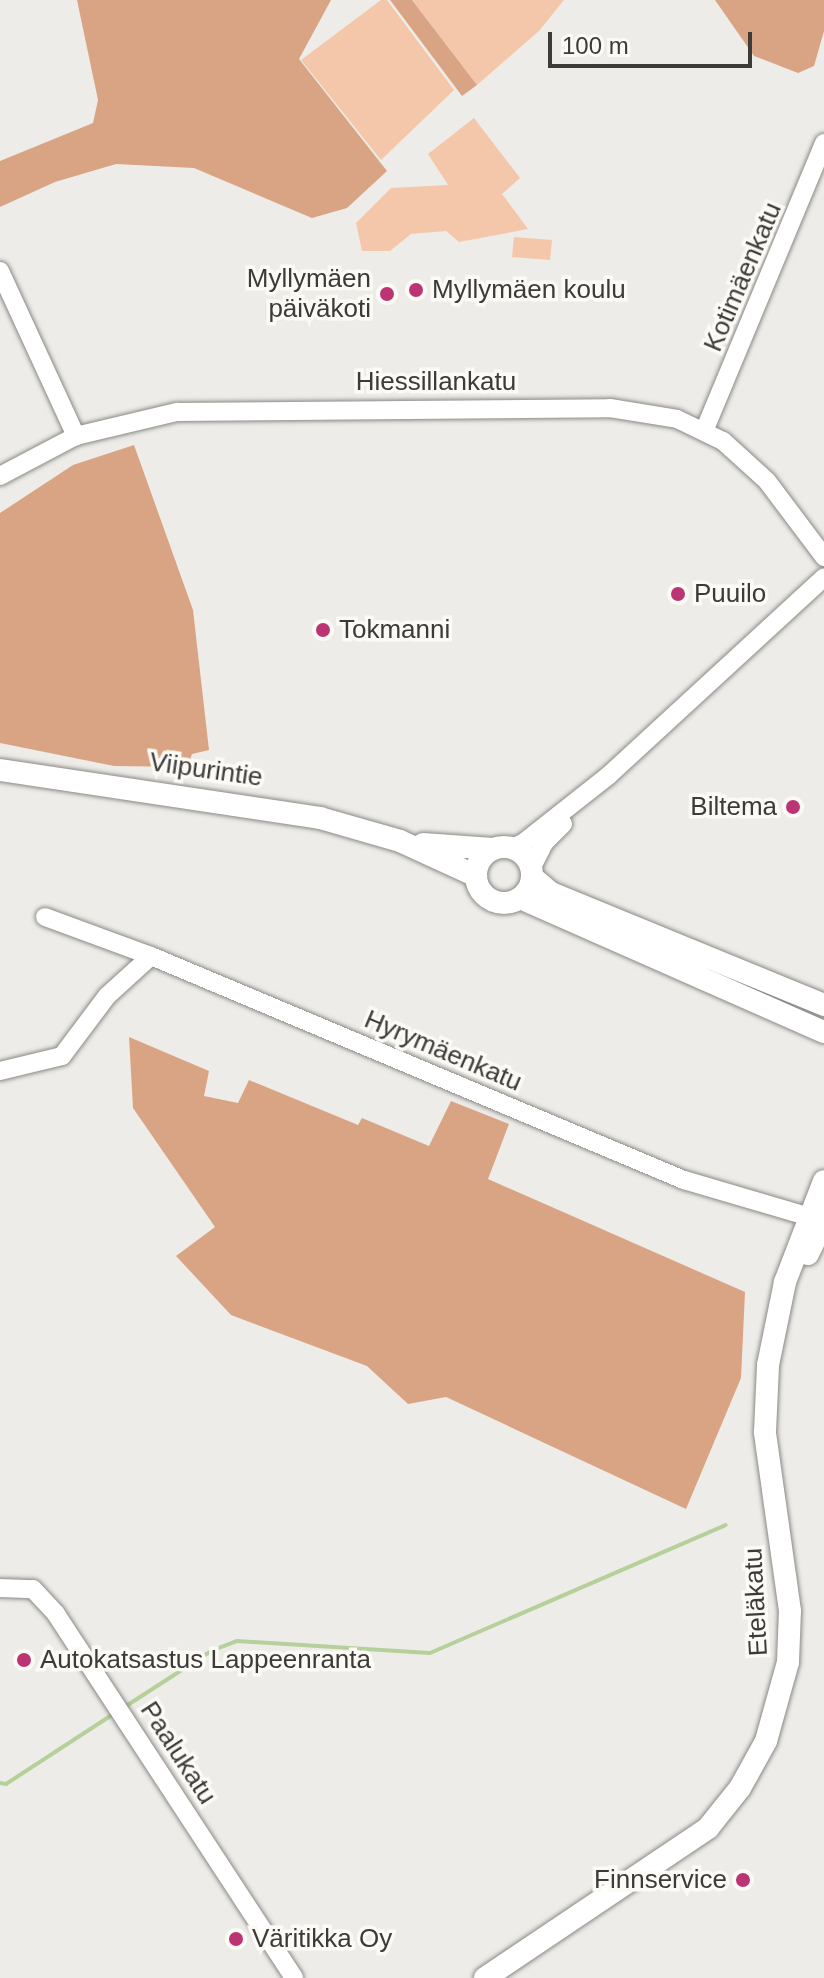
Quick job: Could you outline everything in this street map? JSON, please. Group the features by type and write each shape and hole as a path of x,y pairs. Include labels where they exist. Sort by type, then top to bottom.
{"main road":[{"name":"Viipurintie","path":"0,770 256,804 400,841 476,876"},
{"name":"Viipurintie","path":"400,841 502,848"},
{"path":"824,1005 551,893 502,848 484,855 476,876 482,892 496,901 520,898 824,1032"},
{"path":"520,898 532,873"},
{"name":"Eteläkatu","path":"485,1978 663,1862 708,1828 740,1788 766,1741 788,1662 790,1611 765,1432 776,1324 820,1220 824,1181"}],"street":[{"name":"Kotimäenkatu","path":"705,429 817,192 824,143"},
{"path":"0,271 76,436"},
{"name":"Hiessillankatu","path":"0,476 76,436 177,412 376,408 610,408 647,411 705,429 755,467 824,557"},
{"path":"532,873 544,843 609,775 824,577"},
{"path":"502,848 523,843 609,775"},
{"name":"Hyrymäenkatu","path":"45,917 151,956 684,1180 820,1220"},
{"path":"0,1071 62,1056 107,996 151,956"},
{"name":"Paalukatu","path":"0,1588 33,1589 47,1602 294,1978"}],"shaded area":[{"path":"77,0 331,0 299,59 387,171 347,208 312,218 194,168 116,164 55,182 0,207 0,161 93,123 98,100"},
{"path":"381,0 387,0 454,90 381,160 301,60"},
{"path":"390,0 412,0 477,85 462,96"},
{"path":"412,0 564,0 539,31 477,85"},
{"path":"715,0 824,0 824,31 814,66 798,73 754,56"},
{"path":"474,118 520,178 502,194 528,229 459,242 446,231 411,234 390,251 362,251 356,223 391,188 448,185 428,154"},
{"path":"514,237 552,240 550,260 512,257"},
{"path":"134,445 193,610 209,750 192,754 188,767 114,766 0,743 0,513 73,465"},
{"path":"129,1037 209,1071 204,1096 238,1103 249,1080 358,1125 362,1118 429,1146 451,1101 509,1124 488,1179 745,1292 741,1378 686,1509 446,1397 408,1404 367,1366 231,1315 176,1256 215,1227 133,1108"}],"waterway":[{"path":"123,1708 211,1651 237,1641 430,1653 726,1525"},
{"path":"0,1783 6,1784 115,1713"}],"place":[{"name":"Myllymäen koulu","path":"416,290"},
{"name":"Myllymäen päiväkoti","path":"387,294"},
{"name":"Puuilo","path":"678,594"},
{"name":"Tokmanni","path":"323,630"},
{"name":"Biltema","path":"793,807"},
{"name":"Autokatsastus Lappeenranta","path":"24,1660"},
{"name":"Finnservice","path":"743,1880"},
{"name":"Väritikka Oy","path":"236,1939"}]}
